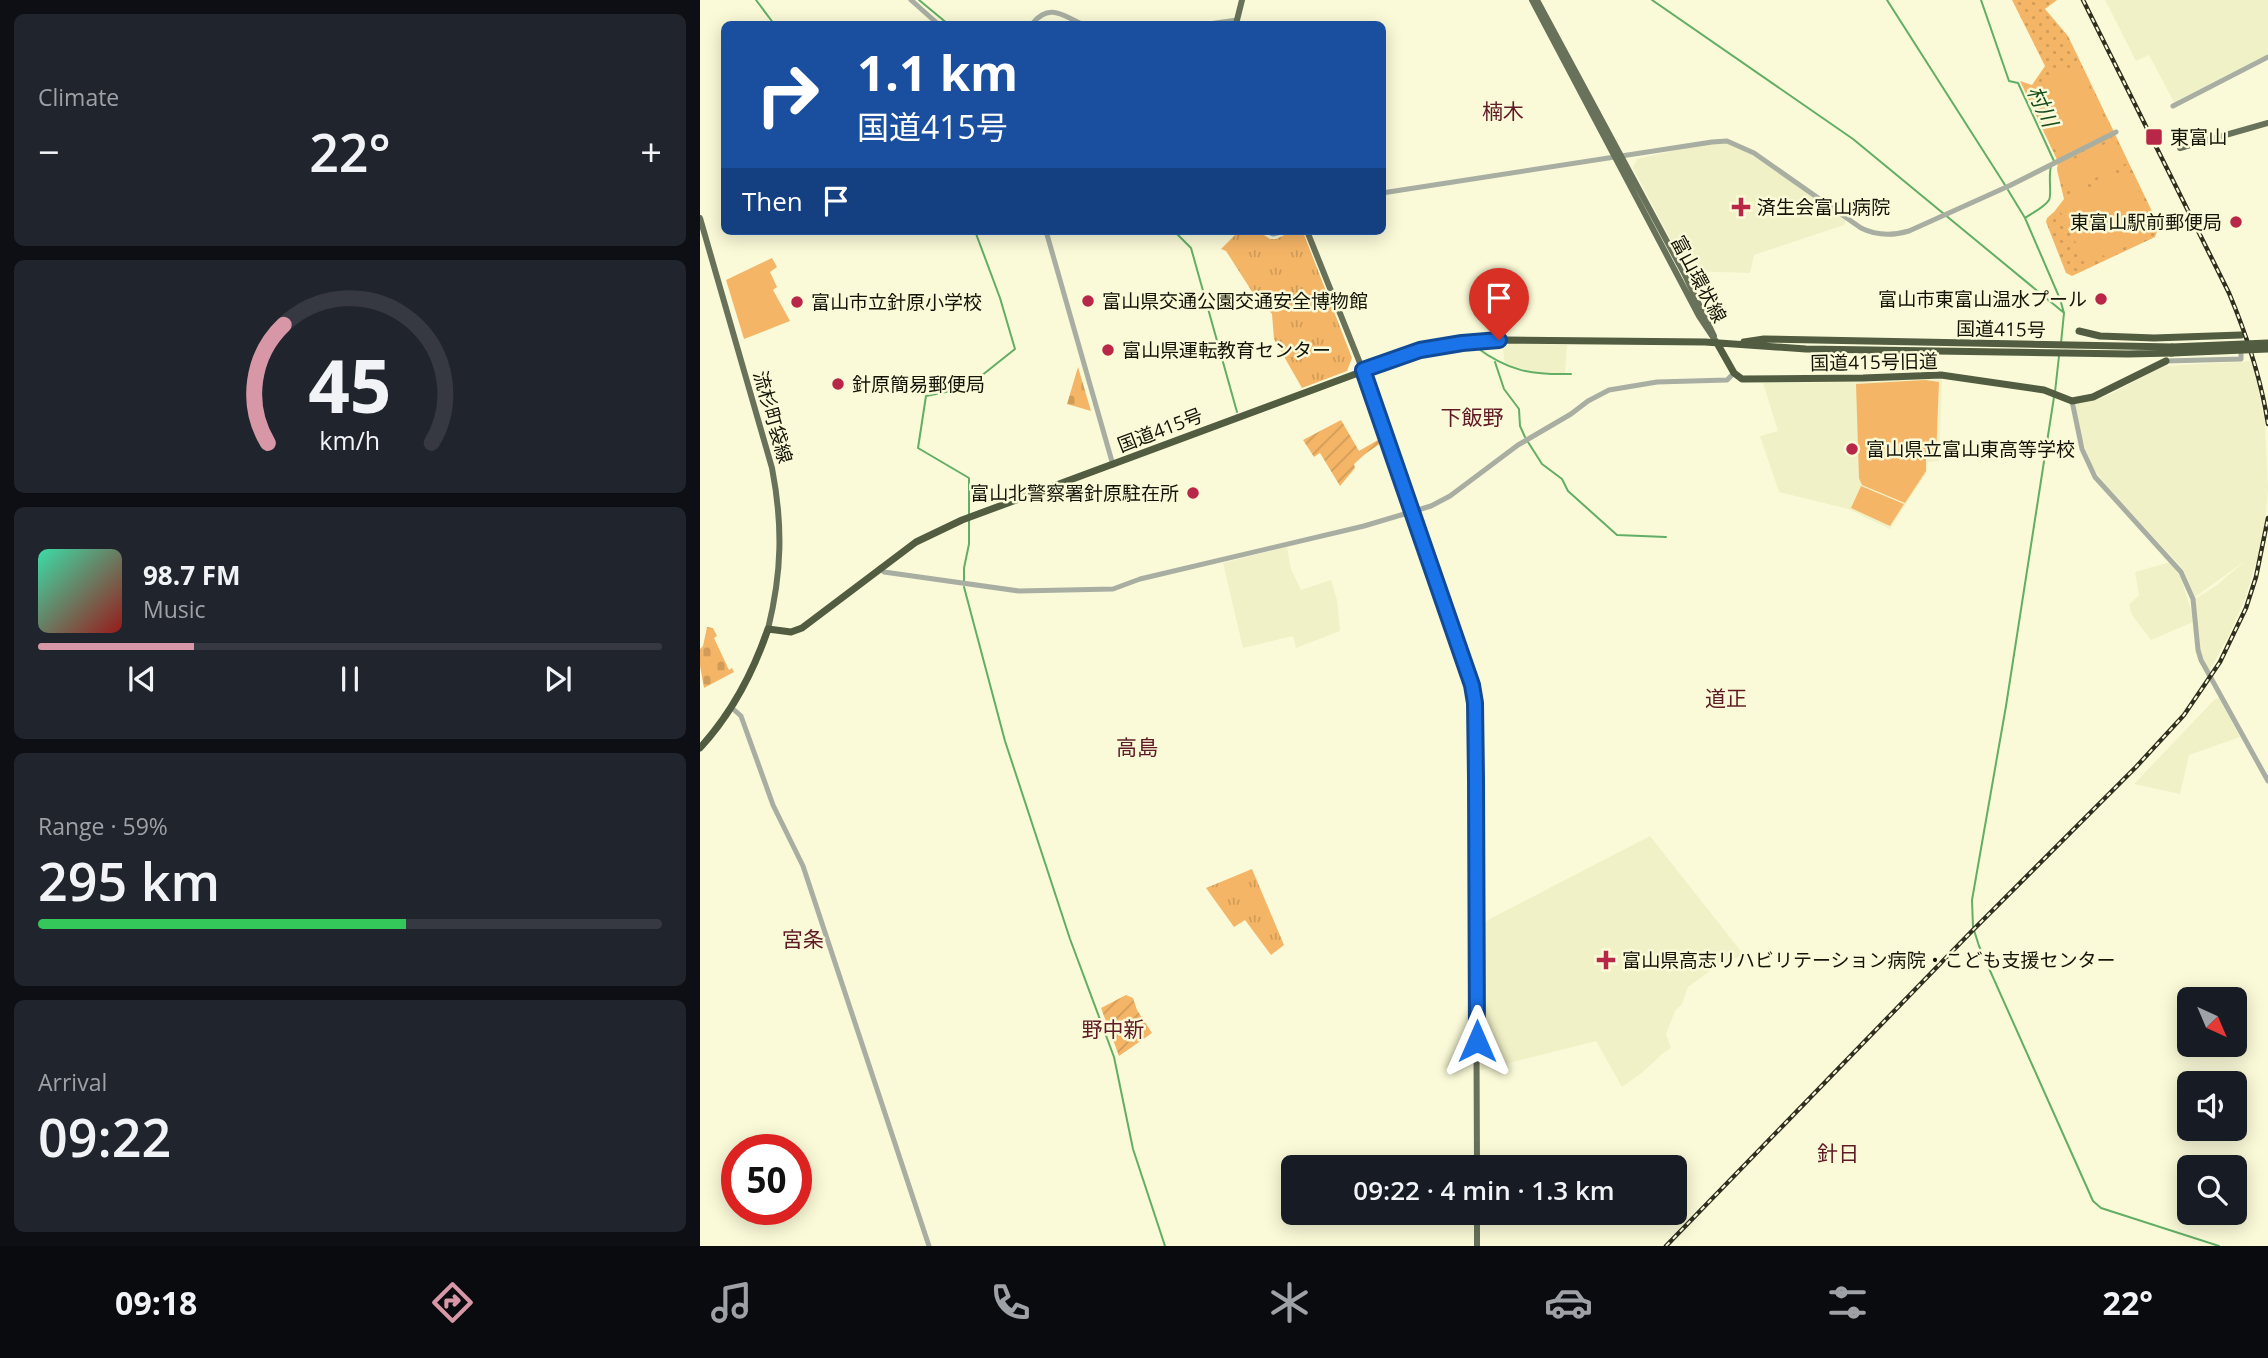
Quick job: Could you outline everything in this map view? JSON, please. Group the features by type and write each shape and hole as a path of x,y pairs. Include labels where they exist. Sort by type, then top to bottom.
{"highway":[{"path":"2079,331 2100,336 2154,338 2241,335"},
{"name":"国道415号","path":"768,629 791,632 802,628 916,542 943,528 1420,350 1506,340 1717,343 1806,349 2268,349"},
{"path":"1717,343 1734,373"},
{"name":"国道415号","path":"2172,350 2268,343"},
{"path":"2072,401 2093,397 2166,361"},
{"name":"国道415号旧道","path":"1734,373 1742,379 1756,380 1927,374 2048,391 2072,401"},
{"path":"700,748 732,708 750,676 768,629"}],"main road":[{"path":"1236,21 1241,0"},
{"name":"富山環状線","path":"1532,0 1684,273 1717,343"},
{"name":"富山環状線","path":"1537,0 1618,157"},
{"path":"2180,148 2268,123"},
{"name":"流杉町袋線","path":"700,218 778,495 781,547 778,583 768,629"},
{"path":"1309,235 1363,370 1472,685 1475,703 1477,1155"},
{"path":"1477,1225 1477,1246"}],"street":[{"path":"911,0 935,21"},
{"path":"1035,21 1042,13 1055,12 1075,21"},
{"path":"2173,106 2268,57"},
{"path":"1386,192 1727,141 1754,153 1861,228 1890,235 1909,231 1970,204 2116,132"},
{"path":"1047,235 1113,465"},
{"path":"2166,361 2241,359 2241,335"},
{"path":"880,568 884,572 1019,591 1113,589 1140,579 1353,529 1413,512 1450,496 1518,445 1609,390 1657,382 1727,380 1734,373"},
{"path":"2072,401 2082,449 2095,477 2181,572 2193,599 2197,650 2201,660 2268,781"},
{"path":"732,708 741,716 773,805 803,866 929,1246"}],"shaded area":[{"path":"2105,0 2268,0 2268,54 2174,102 2149,55 2136,61"},
{"name":"済生会富山病院","path":"1727,141 1742,147 1810,192 1846,221 1844,225 1754,255 1750,273 1687,271 1633,168 1637,159"},
{"path":"1508,344 1567,345 1565,373 1538,374 1505,364 1503,349"},
{"path":"2253,361 2265,423 2268,489 2265,523 2260,547 2253,553 2260,549 2245,599 2209,672 2200,651 2195,599 2217,585 2245,561 2195,597 2183,569 2092,467 2079,429 2075,403 2107,396 2164,366"},
{"name":"富山県立富山東高等学校","path":"1927,378 1942,380 1939,461 1928,462 1927,472 1890,529 1848,509 1779,492 1760,436 1778,431 1763,383"},
{"path":"1287,547 1291,569 1301,590 1331,580 1337,600 1340,631 1296,648 1293,636 1243,648 1223,563"},
{"path":"2170,562 2181,578 2193,622 2151,640 2132,615 2129,605 2139,595 2135,572"},
{"path":"2219,698 2240,737 2189,755 2180,794 2134,784 2215,699"},
{"name":"富山県高志リハビリテーション病院・こども支援センター","path":"1650,836 1744,955 1718,965 1688,987 1666,1034 1671,1048 1622,1087 1596,1041 1481,1070 1480,924"}],"green space":[{"path":"2012,0 2057,0 2045,9 2068,36 2159,226 2155,237 2072,276 2066,273 2046,222 2064,199 2057,170 2058,162 2020,81 2032,85 2045,66"},
{"path":"2078,64 2113,136 2061,162 2026,89"},
{"path":"2115,139 2127,163 2068,191 2057,167"},
{"path":"2124,170 2130,172 2155,225 2151,234 2090,262 2084,259 2060,211 2067,198"},
{"path":"1235,235 1264,235 1276,239 1284,235 1304,235 1352,358 1347,371 1302,388 1274,339 1272,314 1251,290 1226,251 1221,249"},
{"path":"772,258 777,267 770,272 777,287 773,290 790,321 744,339 726,280"},
{"path":"1078,367 1091,411 1067,404"},
{"path":"1925,380 1939,382 1936,457 1926,459 1926,471 1905,503 1862,485 1859,478 1856,384"},
{"path":"1341,420 1359,451 1383,437 1384,441 1354,464 1355,468 1340,486 1320,453 1314,457 1303,440"},
{"path":"1861,486 1904,504 1890,526 1851,508"},
{"path":"707,627 713,628 717,636 714,638 729,670 732,668 734,672 704,688 700,649"},
{"path":"1252,869 1284,945 1271,955 1245,920 1234,927 1206,888"},
{"path":"1126,995 1133,998 1137,1010 1152,1033 1119,1056 1101,1008"}],"waterway":[{"path":"756,0 772,21"},
{"path":"919,0 944,21"},
{"path":"1652,0 1853,139 2063,312"},
{"path":"1887,0 2005,185"},
{"name":"村川","path":"1981,0 2009,81 2018,83 2054,161"},
{"name":"村川","path":"2025,218 2049,200 2051,166"},
{"path":"2008,190 2025,218 2060,299 2064,313 2061,343"},
{"path":"969,515 969,478 918,448 926,396 966,388 1015,349 1000,298 976,235"},
{"path":"1178,235 1191,248 1237,412"},
{"path":"1476,347 1520,370 1544,374 1571,374"},
{"path":"2055,392 2059,356"},
{"path":"1495,362 1504,389 1519,409 1520,426 1525,437"},
{"path":"2054,397 2006,706 1972,900 1973,927 1979,946 2093,1201 2101,1208 2219,1246"},
{"path":"1528,442 1542,464 1562,479 1568,491 1617,535 1666,537"},
{"path":"964,581 969,521"},
{"path":"964,587 1005,741 1070,939 1114,1057 1133,1149 1165,1246"}],"railway":[{"path":"2083,0 2229,293 2253,357 2268,424"},
{"path":"1666,1246 2184,715 2220,662 2246,608 2256,577 2268,518"}],"place":[{"name":"東富山","path":"2154,137"},
{"name":"済生会富山病院","path":"1741,207"},
{"name":"東富山駅前郵便局","path":"2236,222"},
{"name":"富山市東富山温水プール","path":"2101,299"},
{"name":"富山県交通公園交通安全博物館","path":"1088,301"},
{"name":"富山市立針原小学校","path":"797,302"},
{"name":"富山県運転教育センター","path":"1108,350"},
{"name":"針原簡易郵便局","path":"838,384"},
{"name":"富山県立富山東高等学校","path":"1852,449"},
{"name":"富山北警察署針原駐在所","path":"1193,493"},
{"name":"富山県高志リハビリテーション病院・こども支援センター","path":"1606,960"}],"district":[{"name":"楠木","path":"1503,111"},
{"name":"下飯野","path":"1472,417"},
{"name":"道正","path":"1726,698"},
{"name":"高島","path":"1137,747"},
{"name":"宮条","path":"803,939"},
{"name":"野中新","path":"1113,1029"},
{"name":"針日","path":"1838,1153"}],"route":[{"path":"1477,1041 1475,703 1472,685 1363,370 1420,350 1499,340"}]}
